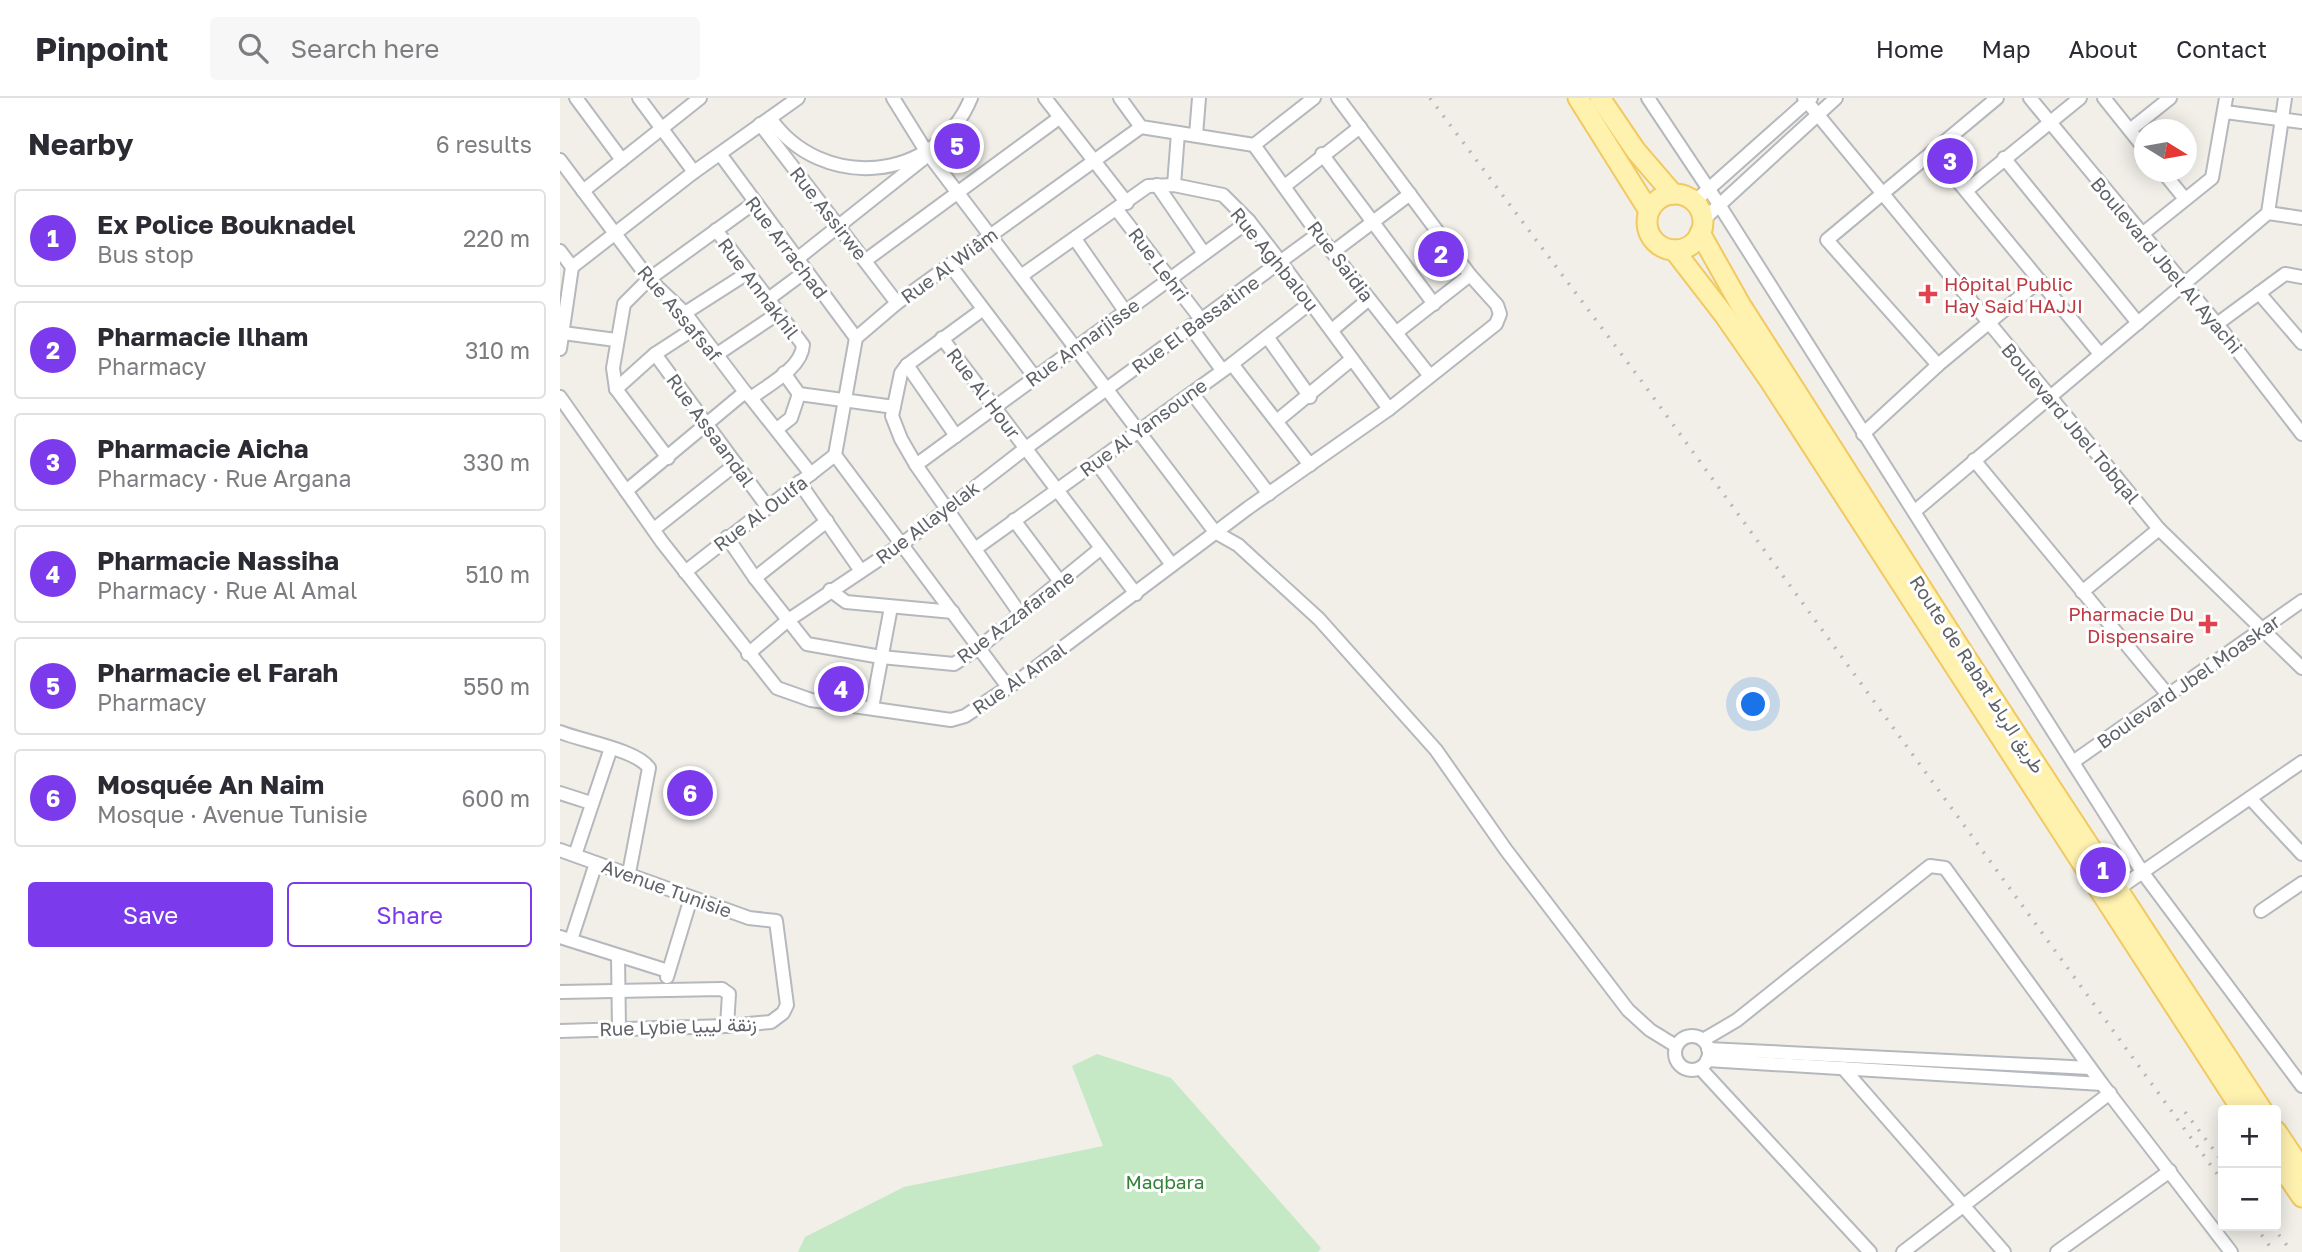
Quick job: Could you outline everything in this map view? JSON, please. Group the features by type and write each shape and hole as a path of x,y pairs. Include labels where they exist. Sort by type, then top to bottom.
{"main road":[{"path":"1578,98 1649,211"},
{"path":"1600,98 1636,151 1673,194 1701,211 1689,247 1674,250 1661,247 1651,238 1647,223 1649,211 1659,199 1673,194"},
{"name":"Route de Rabat طريق الرباط","path":"1701,211 1755,327 2259,1105"},
{"name":"Route de Rabat طريق الرباط","path":"1674,250 1725,316 1770,381 2239,1105"},
{"path":"2281,1138 2302,1170"},
{"path":"2281,1166 2302,1197"}],"street":[{"path":"576,98 622,160"},
{"path":"639,98 694,172"},
{"path":"583,191 699,98"},
{"path":"892,98 928,153 1215,532 1238,545 1319,619 1436,750 1506,850 1628,1010 1650,1030 1676,1046"},
{"path":"797,259 928,153 953,127 971,98"},
{"name":"Rue Lehri","path":"1045,98 1093,160 1171,279 1195,322 1227,367 1278,420 1310,465"},
{"path":"1120,98 1141,127 1254,145 1314,98"},
{"path":"1196,135 1199,98"},
{"path":"1338,98 1470,275 1396,332"},
{"path":"1648,98 1701,211"},
{"path":"1701,211 1718,203 1836,98"},
{"path":"1938,365 1826,240 1997,98"},
{"name":"Boulevard Jbel Al Ayachi","path":"2030,98 2217,324 2302,434"},
{"path":"1967,190 2080,98"},
{"path":"2104,98 2134,135"},
{"path":"2130,130 2169,98"},
{"path":"1914,512 2049,395 2185,286 2268,213 2285,98"},
{"path":"1701,211 1807,99"},
{"name":"Boulevard Jbel Tobqal","path":"1807,99 1882,194 2159,529 2302,668"},
{"path":"560,349 572,267 791,100"},
{"path":"2141,234 2212,178 2225,103 2302,122"},
{"path":"866,260 1059,118"},
{"path":"765,121 802,151 837,166 883,168 928,153"},
{"name":"Rue Assirwe","path":"765,121 897,303"},
{"name":"Rue Al Wiâm","path":"856,338 897,303 1141,127"},
{"path":"1286,185 1322,154 1360,127"},
{"path":"1174,185 1178,133"},
{"name":"Rue Saidia","path":"1254,145 1286,185 1318,234 1430,376"},
{"path":"1933,151 2100,354"},
{"path":"1322,154 1434,304"},
{"name":"Rue Arrachad","path":"720,155 856,338"},
{"path":"2004,158 2138,323"},
{"name":"Rue Assafsaf","path":"560,160 649,279 685,313 811,474"},
{"path":"2171,182 2185,199"},
{"path":"1021,276 1145,187 1157,185 1203,252"},
{"name":"Rue Aghbalou","path":"1157,185 1174,185 1223,195 1248,220 1280,261 1389,409"},
{"path":"1333,252 1410,194"},
{"path":"668,458 616,389 613,368 621,313 628,296 754,203"},
{"path":"1701,211 1718,203"},
{"path":"1718,203 2143,873 2302,1086"},
{"path":"2268,213 2302,218"},
{"name":"Rue Annarjisse","path":"916,465 1248,220"},
{"name":"Rue Annakhil","path":"716,230 746,274 803,345 800,357 784,373"},
{"name":"Rue El Bassatine","path":"1107,390 1195,322 1318,234"},
{"path":"1075,239 1125,311"},
{"path":"560,251 572,267"},
{"path":"950,265 1034,376"},
{"path":"767,300 806,271"},
{"path":"685,313 746,274"},
{"path":"2217,324 2285,274 2302,276"},
{"name":"Rue Al Amal","path":"560,397 685,572 769,681 787,694 811,700 937,719 959,719 1008,687 1136,594 1215,532 1389,409 1496,324 1500,314 1493,300 1470,275"},
{"path":"1863,434 1987,322 2039,281"},
{"path":"2259,293 2300,339"},
{"path":"1332,330 1369,299"},
{"name":"Rue Al Yansoune","path":"975,549 1268,338 1310,303"},
{"path":"982,310 907,365 899,378 894,422 916,465 1021,615"},
{"path":"716,355 777,314"},
{"path":"616,389 655,354 695,328"},
{"path":"563,332 616,340"},
{"path":"856,338 847,400 835,454 1008,687"},
{"name":"Rue Al Hour","path":"942,338 1136,594"},
{"path":"1268,338 1310,397"},
{"name":"Rue Assaandal","path":"655,354 766,505"},
{"path":"1278,420 1310,397 1352,359"},
{"path":"907,365 956,436"},
{"path":"626,491 706,424 784,373 799,394 894,407"},
{"name":"Rue Allayelak","path":"748,654 787,621 902,544 946,507 1107,390"},
{"path":"1192,393 1269,494"},
{"path":"777,429 794,412 799,394"},
{"name":"Rue Al Oulfa","path":"685,572 766,505 835,454"},
{"path":"1974,460 2168,695"},
{"path":"1096,461 1172,565"},
{"path":"654,529 736,464"},
{"path":"799,482 861,571"},
{"path":"1014,520 1061,583"},
{"path":"755,578 827,521"},
{"path":"2082,592 2159,529"},
{"name":"Rue Azzafarane","path":"727,537 787,621 812,646 950,665 980,647 1100,549"},
{"path":"830,590 846,602 953,611"},
{"name":"Boulevard Jbel Moaskar","path":"2073,762 2302,601"},
{"path":"872,708 891,607"},
{"path":"560,732 611,748 644,762 649,768 629,873"},
{"path":"575,855 611,748"},
{"path":"2118,889 2302,762"},
{"path":"560,793 591,803"},
{"path":"2250,798 2302,854"},
{"name":"Avenue Tunisie","path":"560,850 749,918 776,921"},
{"path":"596,863 566,939 668,971"},
{"path":"1870,1252 1705,1054 1688,1037 1676,1046 1675,1057 1680,1066 1690,1070 1705,1054 1737,1020 1930,866 1945,868 2090,1068 2228,1251"},
{"path":"2261,911 2302,883"},
{"path":"664,988 691,898"},
{"name":"Rue Lybie زنقة ليبيا","path":"560,1031 727,1026 771,1022 783,1013 787,1005 776,921"},
{"path":"618,956 619,1029"},
{"path":"560,992 664,988 726,990 729,994 727,1026"},
{"path":"1705,1054 1836,1054 2090,1068"},
{"path":"1705,1054 1844,1070 2106,1088"},
{"path":"1836,1054 1844,1070 2004,1252"},
{"path":"1903,1252 2106,1088"},
{"path":"2057,1252 2170,1171"}],"green space":[{"name":"Maqbara","path":"1097,1054 1171,1078 1321,1248 1318,1252 798,1252 805,1237 904,1187 1103,1146 1072,1066"}],"railway":[{"path":"1430,98 1640,379 2218,1175"},
{"path":"2185,1112 2218,1155"},
{"path":"2259,1231 2274,1252"},
{"path":"2276,1231 2292,1252"}],"place":[{"name":"Pharmacie el Farah","path":"957,146"},
{"name":"Pharmacie Aicha","path":"1950,161"},
{"name":"Pharmacie Ilham","path":"1441,254"},
{"name":"Hôpital Public Hay Said HAJJI","path":"1928,294"},
{"name":"Pharmacie Du Dispensaire","path":"2208,624"},
{"name":"Pharmacie Nassiha","path":"841,689"},
{"name":"Mosquée An Naim","path":"690,793"},
{"name":"Ex Police Bouknadel","path":"2103,870"}]}
